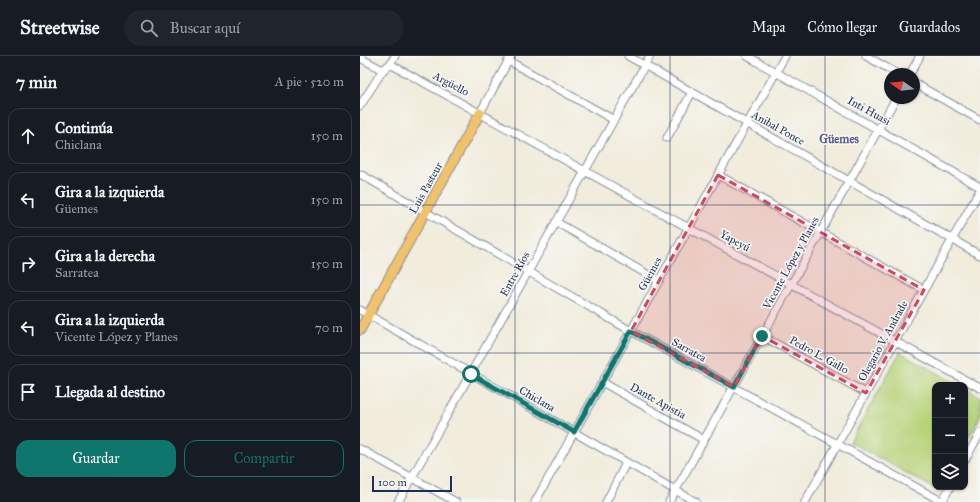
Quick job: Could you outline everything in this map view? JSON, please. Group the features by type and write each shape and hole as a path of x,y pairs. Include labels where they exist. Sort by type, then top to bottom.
{"main road":[{"name":"Luis Pasteur","path":"360,330 480,113"}],"street":[{"path":"360,106 383,70 390,64 395,56"},
{"name":"Anibal Ponce","path":"628,56 980,254"},
{"name":"Entre Ríos","path":"398,502 650,56"},
{"name":"Inti Huasi","path":"747,56 879,129 980,189"},
{"name":"Güemes","path":"534,502 785,56"},
{"path":"866,56 887,68"},
{"path":"913,68 920,56"},
{"path":"360,58 383,70"},
{"path":"510,59 614,120"},
{"name":"Luis Pasteur","path":"480,113 510,59"},
{"name":"Argüello","path":"390,64 480,113"},
{"path":"920,86 980,120"},
{"path":"667,138 692,92"},
{"name":"Vicente López y Planes","path":"669,502 893,104"},
{"name":"Yapeyú","path":"480,113 980,388"},
{"name":"Sarratea","path":"360,174 631,331 942,502"},
{"path":"718,175 924,290"},
{"name":"Olegario V. Andrade","path":"805,502 953,240 980,189"},
{"path":"556,222 659,281"},
{"name":"Chiclana","path":"360,310 696,502"},
{"name":"Pedro L. Gallo","path":"762,336 866,393"},
{"name":"Dante Apistia","path":"602,382 704,440"},
{"path":"968,455 980,434"},
{"path":"360,449 456,502"},
{"path":"606,502 626,463"},
{"path":"942,502 948,490"}],"highlighted area":[{"path":"718,175 924,290 866,393 762,336 734,387 631,331"}],"green space":[{"path":"900,352 954,382 932,382 932,487 850,442"},
{"path":"968,390 980,397 980,417 968,439"}],"district":[{"name":"Güemes","path":"839,139"}],"route":[{"path":"471,374 574,432 631,331 734,387 762,336"}]}
